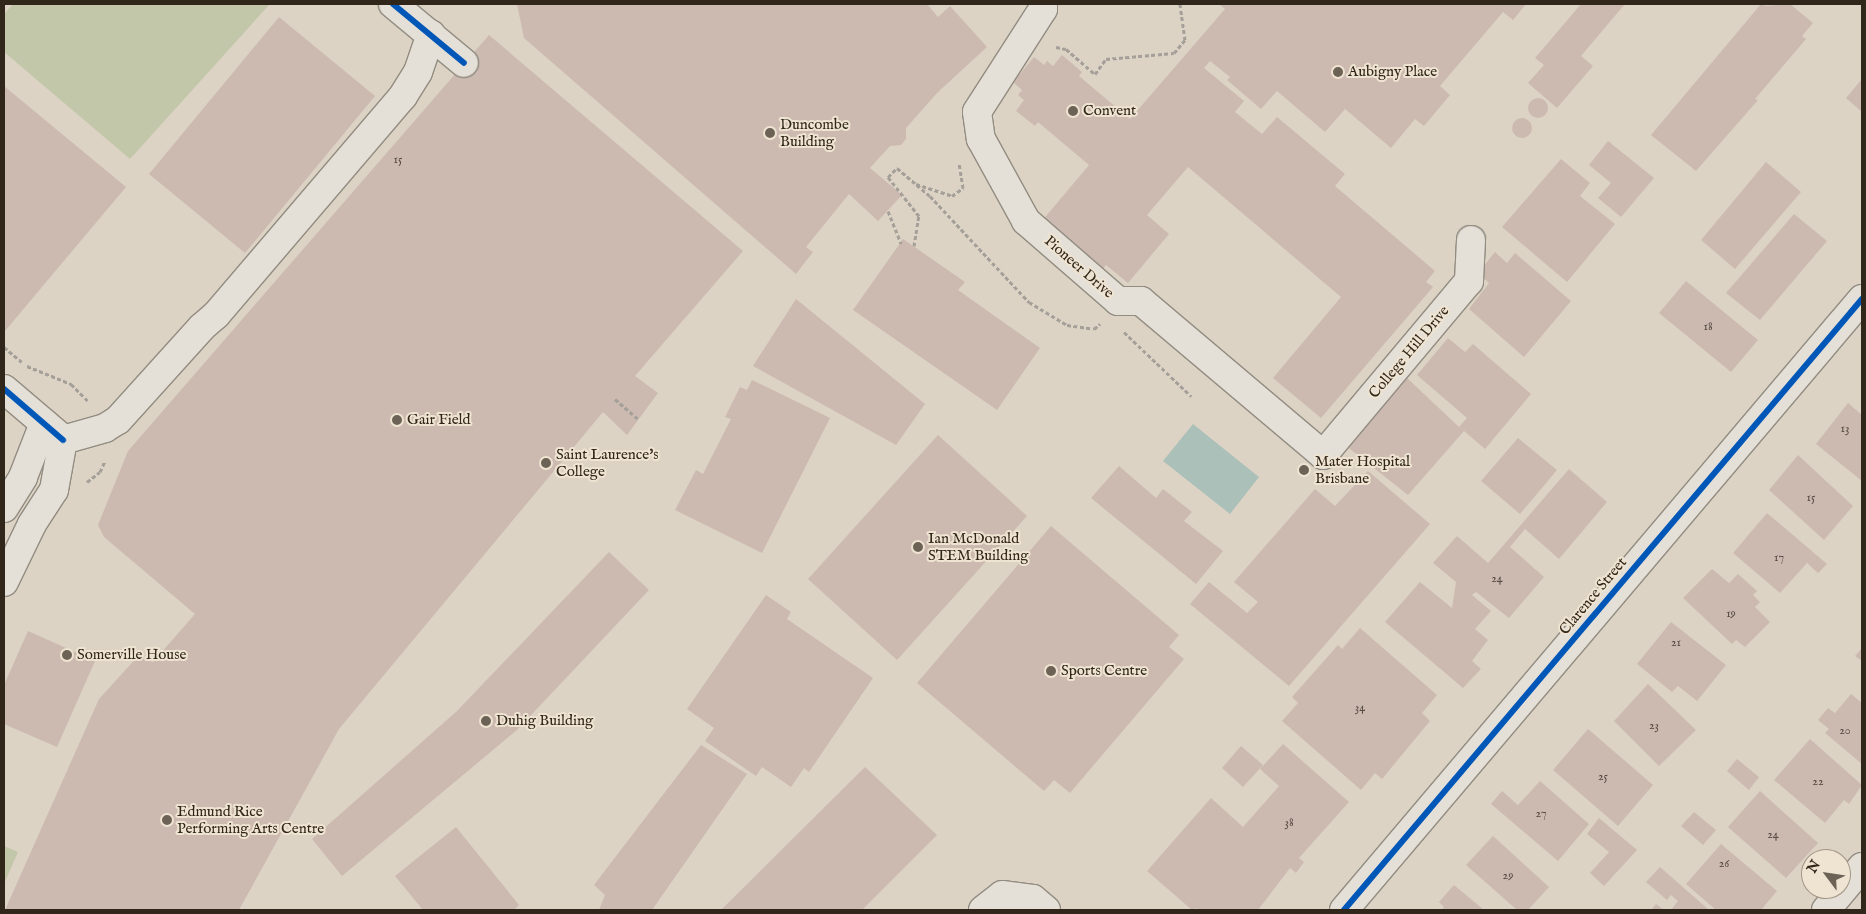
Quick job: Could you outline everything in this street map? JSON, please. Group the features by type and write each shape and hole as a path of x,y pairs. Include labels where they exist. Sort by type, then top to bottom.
{"street":[{"path":"393,4 464,63"},
{"name":"Pioneer Drive","path":"1043,6 977,112 981,139 1026,221 1118,301 1141,301 1323,455"},
{"path":"4,389 53,432 105,428 118,420 202,326 216,315 403,96 418,72 431,34"},
{"name":"College Hill Drive","path":"1323,455 1469,281 1471,240"},
{"name":"Clarence Street","path":"1344,910 1862,299"},
{"path":"4,508 53,432"},
{"path":"4,582 32,524 54,490 53,432"},
{"path":"1826,910 1862,867"},
{"path":"983,910 1002,895 1033,899 1046,910"}],"path":[{"path":"1053,46 1066,49 1095,74 1106,59 1174,53 1184,40 1180,4"},
{"path":"914,246 919,216 888,177 897,168 915,183 1029,302 1067,325 1094,329"},
{"path":"915,183 936,188 948,195"},
{"path":"888,211 900,243"},
{"path":"1121,329 1191,396"},
{"path":"615,398 638,419"}],"green space":[{"path":"13,4 269,5 130,159 4,52 4,14"},
{"path":"4,846 18,852 4,884"}],"water":[{"path":"1193,424 1259,477 1230,514 1163,461"}],"building":[{"name":"Duncombe Building","path":"517,4 927,4 938,17 950,6 987,47 937,93 906,128 906,139 901,145 890,146 870,168 902,195 878,221 849,194 806,247 813,252 796,274 524,38"},
{"name":"Convent","path":"1219,4 1526,4 1513,20 1503,12 1440,86 1450,95 1424,126 1415,119 1391,148 1345,109 1325,132 1277,91 1261,109 1227,80 1230,77 1210,61 1204,68 1244,101 1235,112 1262,134 1277,117 1345,174 1335,186 1435,271 1426,282 1433,287 1321,418 1273,378 1341,297 1188,167 1147,215 1169,234 1128,283 1106,265 1100,272 1041,222 1089,165 1038,122 1035,126 1016,111 1024,100 1018,95 1022,90 1013,82 1034,57 1044,65 1047,61 1053,66 1062,55 1082,72 1079,76 1130,119 1225,9"},
{"path":"1581,4 1625,4 1581,56 1593,66 1557,108 1528,83 1544,65 1535,58"},
{"path":"1761,4 1766,6 1790,4 1813,23 1802,36 1806,39 1755,99 1758,100 1696,171 1651,135"},
{"path":"279,17 375,96 245,253 149,174"},
{"path":"489,35 743,251 635,376 658,393 627,435 603,412 339,729 239,910 5,910 99,699 139,655 153,662 195,614 104,537 98,525 128,451"},
{"path":"1862,79 1862,112 1846,98"},
{"path":"4,86 126,187 5,331 4,330"},
{"path":"1538,98 1545,101 1548,108 1545,115 1538,118 1531,115 1528,108 1531,101"},
{"path":"1522,118 1529,121 1532,128 1529,135 1522,138 1515,135 1512,128 1515,121"},
{"path":"1608,141 1654,178 1621,217 1598,198 1611,183 1589,165"},
{"path":"1561,159 1590,183 1580,196 1615,224 1567,282 1502,227"},
{"path":"1766,162 1801,192 1735,269 1701,240"},
{"path":"1794,214 1827,241 1760,320 1726,293"},
{"path":"903,239 965,282 958,290 1040,348 997,410 853,310"},
{"path":"1495,252 1507,263 1515,253 1571,301 1524,357 1469,309 1489,283 1478,273"},
{"path":"1686,281 1758,340 1731,372 1659,313"},
{"path":"796,299 925,404 896,445 753,366"},
{"path":"1448,338 1465,352 1473,344 1531,394 1485,449 1464,431 1408,495 1345,445 1405,376 1459,427 1467,418 1417,375"},
{"path":"752,380 830,418 762,553 675,510 696,470 703,474 731,419 725,417 740,387 747,390"},
{"path":"1848,403 1862,415 1862,481 1816,444"},
{"name":"Ian McDonald STEM Building","path":"938,435 1027,516 897,660 808,579"},
{"path":"1518,438 1557,470 1520,514 1481,481"},
{"path":"1798,455 1853,506 1824,540 1769,490"},
{"path":"1119,466 1156,498 1163,489 1192,512 1184,521 1223,551 1196,584 1091,498"},
{"path":"1569,469 1607,502 1559,559 1525,529 1510,547 1544,577 1509,618 1476,592 1472,595 1491,611 1475,629 1488,640 1472,661 1481,669 1463,688 1385,622 1420,582 1452,608 1456,582 1433,563 1457,536 1488,563"},
{"path":"1368,471 1430,524 1289,686 1190,604 1209,582 1247,613 1258,602 1234,582 1315,489 1335,506"},
{"path":"1767,513 1827,564 1818,573 1807,563 1780,593 1733,553"},
{"name":"Sports Centre","path":"1051,526 1179,635 1169,647 1184,659 1070,793 1054,780 1044,791 917,683"},
{"name":"Duhig Building","path":"609,552 649,590 517,730 342,876 312,839 457,711"},
{"path":"1712,569 1729,583 1738,574 1757,591 1753,595 1760,602 1755,607 1770,622 1745,647 1736,640 1732,644 1683,598"},
{"path":"766,595 791,612 787,619 873,678 809,772 804,768 791,787 762,767 756,776 705,741 714,728 687,709"},
{"path":"1671,622 1726,665 1697,701 1678,686 1672,692 1637,664"},
{"path":"1360,628 1437,695 1422,713 1430,721 1382,779 1375,773 1361,790 1282,721 1298,703 1292,697 1338,645 1342,649"},
{"path":"28,631 95,661 57,747 4,724 4,685"},
{"path":"1862,648 1862,661 1855,656"},
{"path":"1648,684 1696,730 1659,766 1614,721"},
{"path":"1851,694 1862,703 1862,764 1825,733 1829,729 1818,720 1828,708 1835,713"},
{"path":"1588,729 1653,785 1618,826 1553,770"},
{"path":"1810,739 1862,785 1849,804 1844,800 1825,823 1774,780"},
{"path":"1283,744 1349,802 1299,858 1304,862 1296,873 1290,868 1258,910 1199,910 1196,908 1192,910 1147,871 1211,798 1243,827 1279,786 1260,769"},
{"path":"701,745 747,774 652,910 599,910 605,895 594,885"},
{"path":"1241,746 1263,765 1243,787 1222,768"},
{"path":"1737,759 1759,777 1749,790 1727,771"},
{"path":"865,767 937,835 862,910 721,910"},
{"path":"1540,781 1589,824 1558,861 1491,804 1502,791 1518,805"},
{"path":"1760,791 1818,843 1813,849 1801,849 1801,862 1786,878 1728,827"},
{"path":"1694,812 1716,830 1703,845 1681,826"},
{"path":"1599,818 1637,850 1604,886 1590,873 1609,852 1587,834"},
{"path":"456,827 519,905 514,910 423,910 395,876"},
{"path":"1493,836 1549,887 1528,910 1517,910 1466,865"},
{"path":"1721,844 1777,891 1761,910 1716,910 1686,884"},
{"path":"1660,867 1709,910 1671,910 1678,901 1671,895 1667,900 1646,882"},
{"path":"1454,885 1484,910 1442,910 1444,907 1439,902"},
{"path":"1656,904 1664,910 1651,910"}],"cycle path":[{"path":"393,4 464,63"},
{"path":"1344,910 1862,299"},
{"path":"4,389 63,440"}],"place":[{"name":"Aubigny Place","path":"1338,72"},
{"name":"Convent","path":"1073,111"},
{"name":"Duncombe Building","path":"770,133"},
{"name":"Gair Field","path":"397,420"},
{"name":"Saint Laurence's College","path":"546,463"},
{"name":"Mater Hospital Brisbane","path":"1304,470"},
{"name":"Ian McDonald STEM Building","path":"918,547"},
{"name":"Somerville House","path":"67,655"},
{"name":"Sports Centre","path":"1051,671"},
{"name":"Duhig Building","path":"486,721"},
{"name":"Edmund Rice Performing Arts Centre","path":"167,820"}]}
